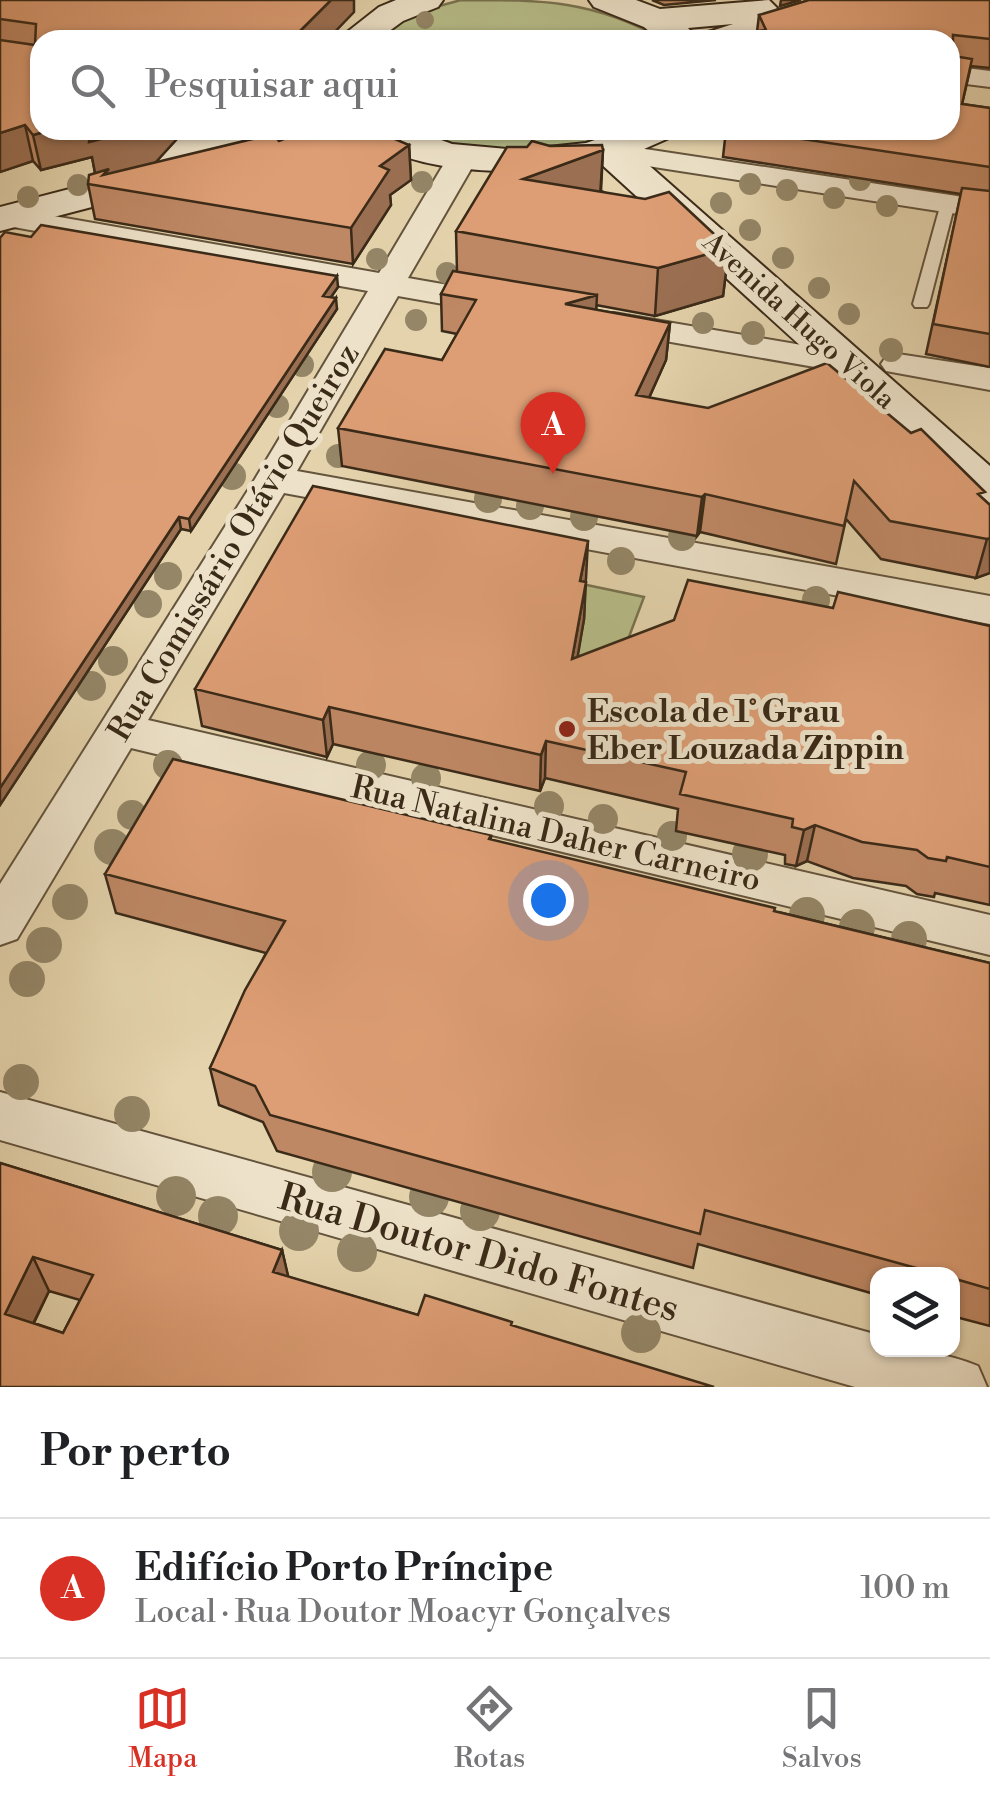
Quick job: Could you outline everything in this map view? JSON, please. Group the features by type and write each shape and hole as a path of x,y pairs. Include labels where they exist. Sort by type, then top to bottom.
{"street":[{"path":"414,0 424,0"},
{"path":"368,30 391,14 424,0"},
{"path":"606,0 669,30 792,0"},
{"path":"749,30 848,0"},
{"path":"960,75 990,79"},
{"path":"2,211 255,140"},
{"path":"407,140 463,156 512,161 562,158 634,146 990,210"},
{"name":"Avenida Hugo Viola","path":"634,146 849,364 990,492"},
{"name":"Avenida Hugo Viola","path":"634,146 990,445"},
{"name":"Rua Comissário Otávio Queiroz","path":"0,926 274,479 463,156"},
{"path":"2,211 521,308"},
{"path":"579,318 849,364"},
{"path":"898,364 990,380"},
{"path":"274,479 990,610"},
{"name":"Rua Natalina Daher Carneiro","path":"122,730 990,936"},
{"name":"Rua Doutor Dido Fontes","path":"0,1116 957,1387"}],"lane":[{"path":"921,304 948,203"}],"green space":[{"path":"461,0 543,2 591,10 645,30 386,30 410,14"},
{"path":"438,140 602,140 549,150 463,146"},
{"path":"582,584 644,597 615,674 553,661"}],"building":[{"path":"0,0 331,0 301,30 36,30 36,24 0,19"},
{"path":"809,0 990,0 990,39 960,36 960,30 766,30 759,15"},
{"path":"0,40 30,44 30,131 25,125 0,133"},
{"path":"960,57 972,59 962,104 990,108 990,167 809,140 960,140"},
{"path":"248,140 397,140 409,145 380,166 389,170 351,228 88,184 89,175 109,169 103,175"},
{"path":"532,141 550,146 602,145 603,150 523,179 645,199 669,192 729,248 658,268 456,231 507,147 527,147"},
{"path":"962,188 990,191 990,334 933,324"},
{"path":"41,225 337,276 323,296 336,298 189,519 179,517 0,788 0,238 5,232 31,237"},
{"path":"453,271 597,295 565,304 670,323 636,395 708,408 827,363 911,433 921,429 985,492 978,494 990,505 990,538 890,521 854,481 844,526 705,494 702,497 338,428 385,349 442,360 476,300 441,294"},
{"path":"313,486 588,541 580,581 586,582 572,659 674,620 688,580 833,608 838,592 990,626 990,867 947,857 946,861 928,858 917,850 862,842 815,825 804,830 792,827 793,819 680,794 686,772 546,741 541,755 329,707 323,720 195,689"},
{"path":"173,759 491,835 489,839 990,963 990,1289 960,1280 960,1267 913,1267 705,1210 700,1234 270,1115 255,1086 210,1068 245,990 285,921 105,874"},
{"path":"0,1163 282,1250 273,1272 418,1315 425,1295 714,1387 0,1387","holes":["33,1257 93,1275 63,1333 5,1314"]}],"place":[{"name":"Edifício Porto Príncipe","path":"553,474"},
{"name":"Escola de 1˚ Grau Eber Louzada Zippin","path":"567,729"}]}
